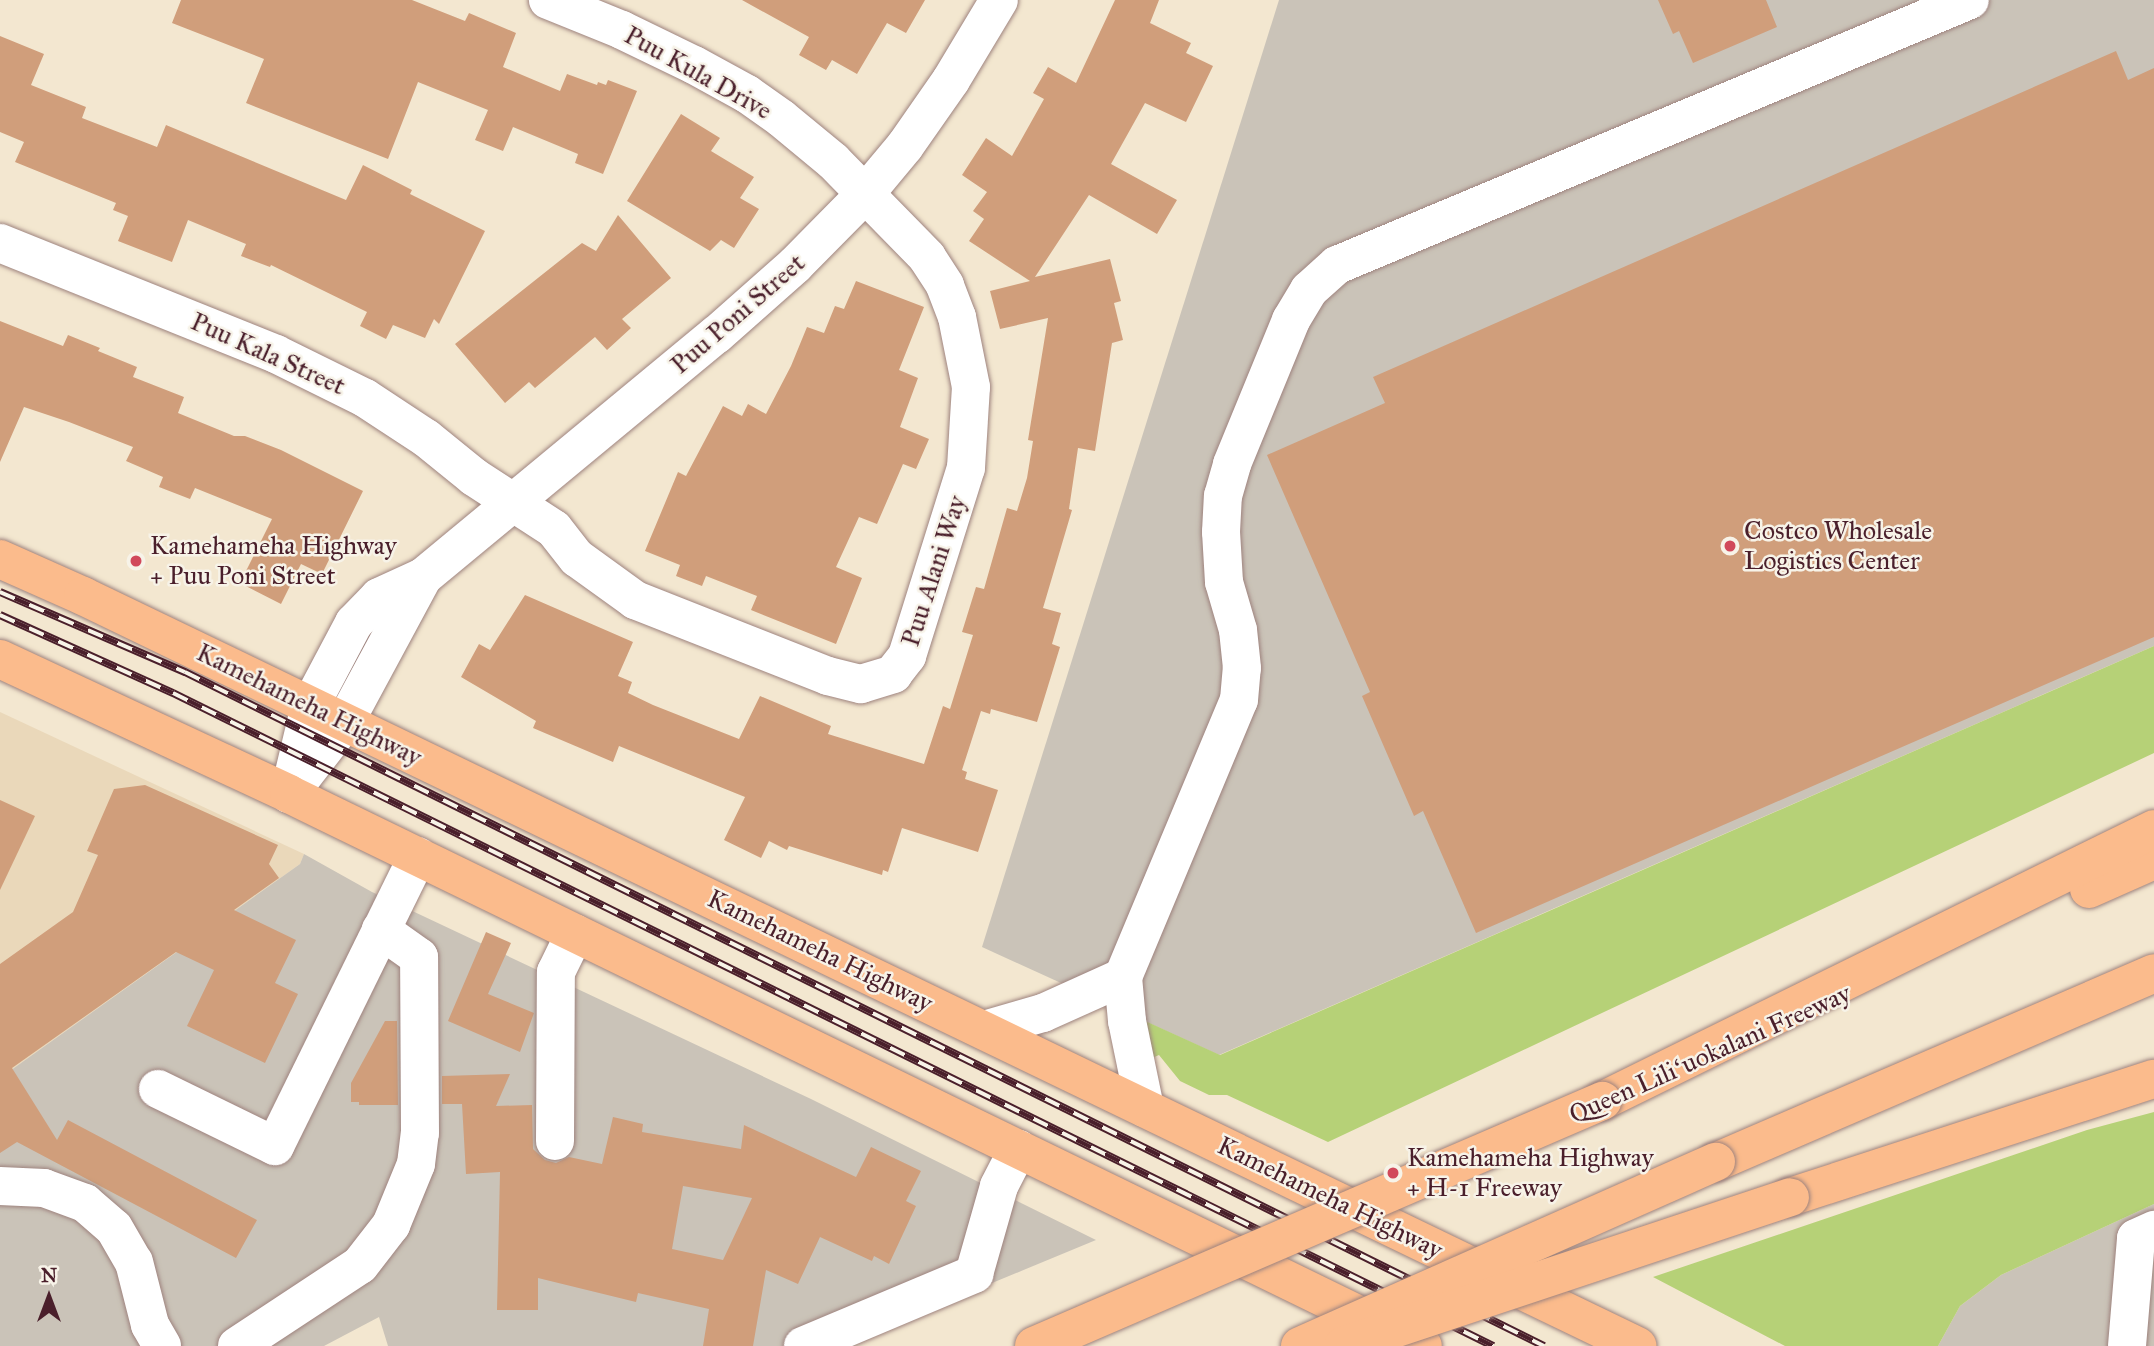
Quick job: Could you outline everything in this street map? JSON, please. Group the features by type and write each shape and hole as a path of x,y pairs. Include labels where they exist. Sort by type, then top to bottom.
{"main road":[{"name":"Kamehameha Highway","path":"0,559 345,722 1637,1346"},
{"path":"0,659 418,856 1423,1346"},
{"path":"1602,1101 2154,829"},
{"name":"Queen Liliʻuokalani Freeway","path":"1034,1346 2154,860"},
{"path":"1300,1346 1716,1162 2154,973"},
{"path":"1343,1346 2154,1079"}],"street":[{"name":"Puu Kula Drive","path":"548,0 622,30 747,94 833,161 865,194"},
{"name":"Puu Poni Street","path":"289,794 310,706 354,623 379,597 423,578 726,327 795,265 865,194 905,146 951,80 999,0"},
{"path":"1145,1108 1129,1033 1123,977 1239,700 1242,668 1238,630 1224,582 1220,532 1223,496 1231,464 1291,320 1309,290 1337,265 1970,0"},
{"name":"Puu Alani Way","path":"514,503 554,529 577,558 635,600 828,676 861,684 893,674 908,656 956,505 967,455 971,387 957,317 945,285 927,257 865,194"},
{"name":"Puu Kala Street","path":"0,243 329,379 395,416 474,477 514,503"},
{"name":"Puu Poni Street","path":"289,794 345,722 423,578"},
{"path":"158,1089 275,1146 418,856"},
{"path":"237,1346 360,1265 391,1225 416,1164 420,1133 419,957 381,930"},
{"path":"555,1141 556,971 575,933"},
{"path":"984,1030 1043,1013 1123,977"},
{"path":"803,1346 974,1274 999,1186 1018,1149"},
{"path":"0,1186 44,1188 85,1203 114,1228 134,1262 150,1325 162,1346"},
{"path":"2127,1346 2136,1238 2154,1230"}],"shaded area":[{"path":"1279,0 2154,0 2154,646 1219,1055 982,947"},
{"path":"0,712 304,854 300,864 0,1078"},
{"path":"304,854 372,892 811,1099 1096,1240 840,1346 388,1346 379,1317 324,1346 0,1346 0,1078 300,864"},
{"path":"2154,1204 2154,1346 1938,1346 1960,1306 2001,1275"}],"green space":[{"path":"2154,646 2154,753 1328,1142 1227,1095 1209,1095 1180,1081 1159,1055 1152,1058 1143,1020 1220,1055"},
{"path":"2154,1112 2154,1204 2001,1275 1960,1306 1938,1346 1785,1346 1653,1277 2087,1130"}],"building":[{"path":"181,0 412,0 465,21 469,13 516,33 503,67 560,91 567,74 597,85 598,82 606,85 608,80 637,91 603,174 575,163 578,154 513,127 503,151 475,140 488,110 418,82 388,159 246,103 264,59 172,23"},
{"path":"742,0 925,0 906,33 887,23 857,74 832,60 826,70 799,55 809,37"},
{"path":"1115,0 1159,0 1150,23 1191,43 1186,53 1213,66 1186,122 1145,103 1111,164 1177,200 1157,234 1089,195 1035,277 1110,259 1121,301 1114,303 1123,340 1112,343 1095,451 1078,448 1069,509 1072,510 1043,608 1061,613 1052,644 1060,647 1037,722 991,709 990,714 981,711 962,770 967,772 965,779 998,790 978,852 902,828 888,872 883,870 882,875 789,846 787,850 769,841 761,858 724,840 745,797 619,746 613,762 533,728 536,721 461,677 479,644 490,650 525,595 633,642 618,676 632,682 628,693 653,705 739,739 760,696 831,726 828,734 924,764 943,706 950,709 973,635 962,632 976,587 984,589 1007,508 1017,511 1027,478 1033,441 1028,440 1048,318 1000,329 990,291 1030,281 969,241 984,219 973,211 987,192 962,175 986,138 1012,156 1044,99 1033,93 1048,67 1076,83"},
{"path":"1658,0 1766,0 1777,27 1693,63 1679,31 1673,34"},
{"path":"0,36 44,54 31,85 86,107 82,118 157,147 166,125 346,200 363,165 412,190 410,194 485,231 439,324 434,319 425,338 393,325 386,339 360,326 367,312 271,265 270,267 241,256 246,244 188,220 172,262 118,241 128,216 113,210 116,203 15,162 24,142 0,132"},
{"name":"Costco Wholesale Logistics Center","path":"2116,51 2128,80 2154,68 2154,637 1476,933 1423,811 1414,816 1362,696 1370,692 1267,455 1385,403 1373,377"},
{"path":"681,114 720,138 711,151 754,177 740,198 759,209 734,248 721,240 710,251 627,201"},
{"path":"618,215 671,278 622,319 631,328 607,350 595,337 535,388 529,382 505,403 455,344 582,243 596,251"},
{"path":"856,281 924,307 899,370 918,378 900,427 929,439 916,469 903,464 877,524 859,517 836,567 862,578 836,644 751,610 757,596 706,576 702,586 676,576 680,565 645,551 678,472 686,476 723,406 742,416 748,404 766,414 791,366 807,327 824,333 835,306 844,309"},
{"path":"0,321 63,346 68,335 100,348 98,351 137,367 133,377 184,397 178,413 234,436 245,436 281,450 363,491 322,574 301,564 281,604 240,583 272,519 195,488 190,499 159,487 163,477 126,461 133,447 69,422 24,407 0,462"},
{"path":"145,785 278,845 269,864 279,878 234,910 296,940 275,983 298,994 265,1063 187,1026 214,970 176,952 12,1068 57,1140 68,1120 257,1220 236,1258 17,1142 0,1153 0,964 73,912 98,855 87,851 114,789"},
{"path":"0,800 35,816 0,890"},
{"path":"486,932 511,943 488,994 534,1013 520,1052 448,1021"},
{"path":"385,1021 397,1021 398,1105 359,1105 359,1102 351,1102 351,1083"},
{"path":"510,1074 496,1106 532,1105 533,1149 545,1160 556,1163 569,1157 602,1164 613,1117 643,1124 642,1132 741,1149 744,1125 856,1177 871,1147 921,1171 906,1201 916,1206 889,1264 874,1256 872,1261 820,1237 798,1284 766,1270 753,1346 703,1346 709,1309 638,1293 636,1302 538,1278 538,1310 497,1310 500,1172 466,1174 462,1104 442,1104 442,1076","holes":["683,1186 752,1198 723,1260 672,1249"]}],"railway":[{"path":"0,592 185,672 1544,1346"},
{"path":"0,615 173,693 1493,1346"}],"place":[{"name":"Costco Wholesale Logistics Center","path":"1730,546"},
{"name":"Kamehameha Highway + Puu Poni Street","path":"136,561"},
{"name":"Kamehameha Highway + H-1 Freeway","path":"1393,1173"}]}
